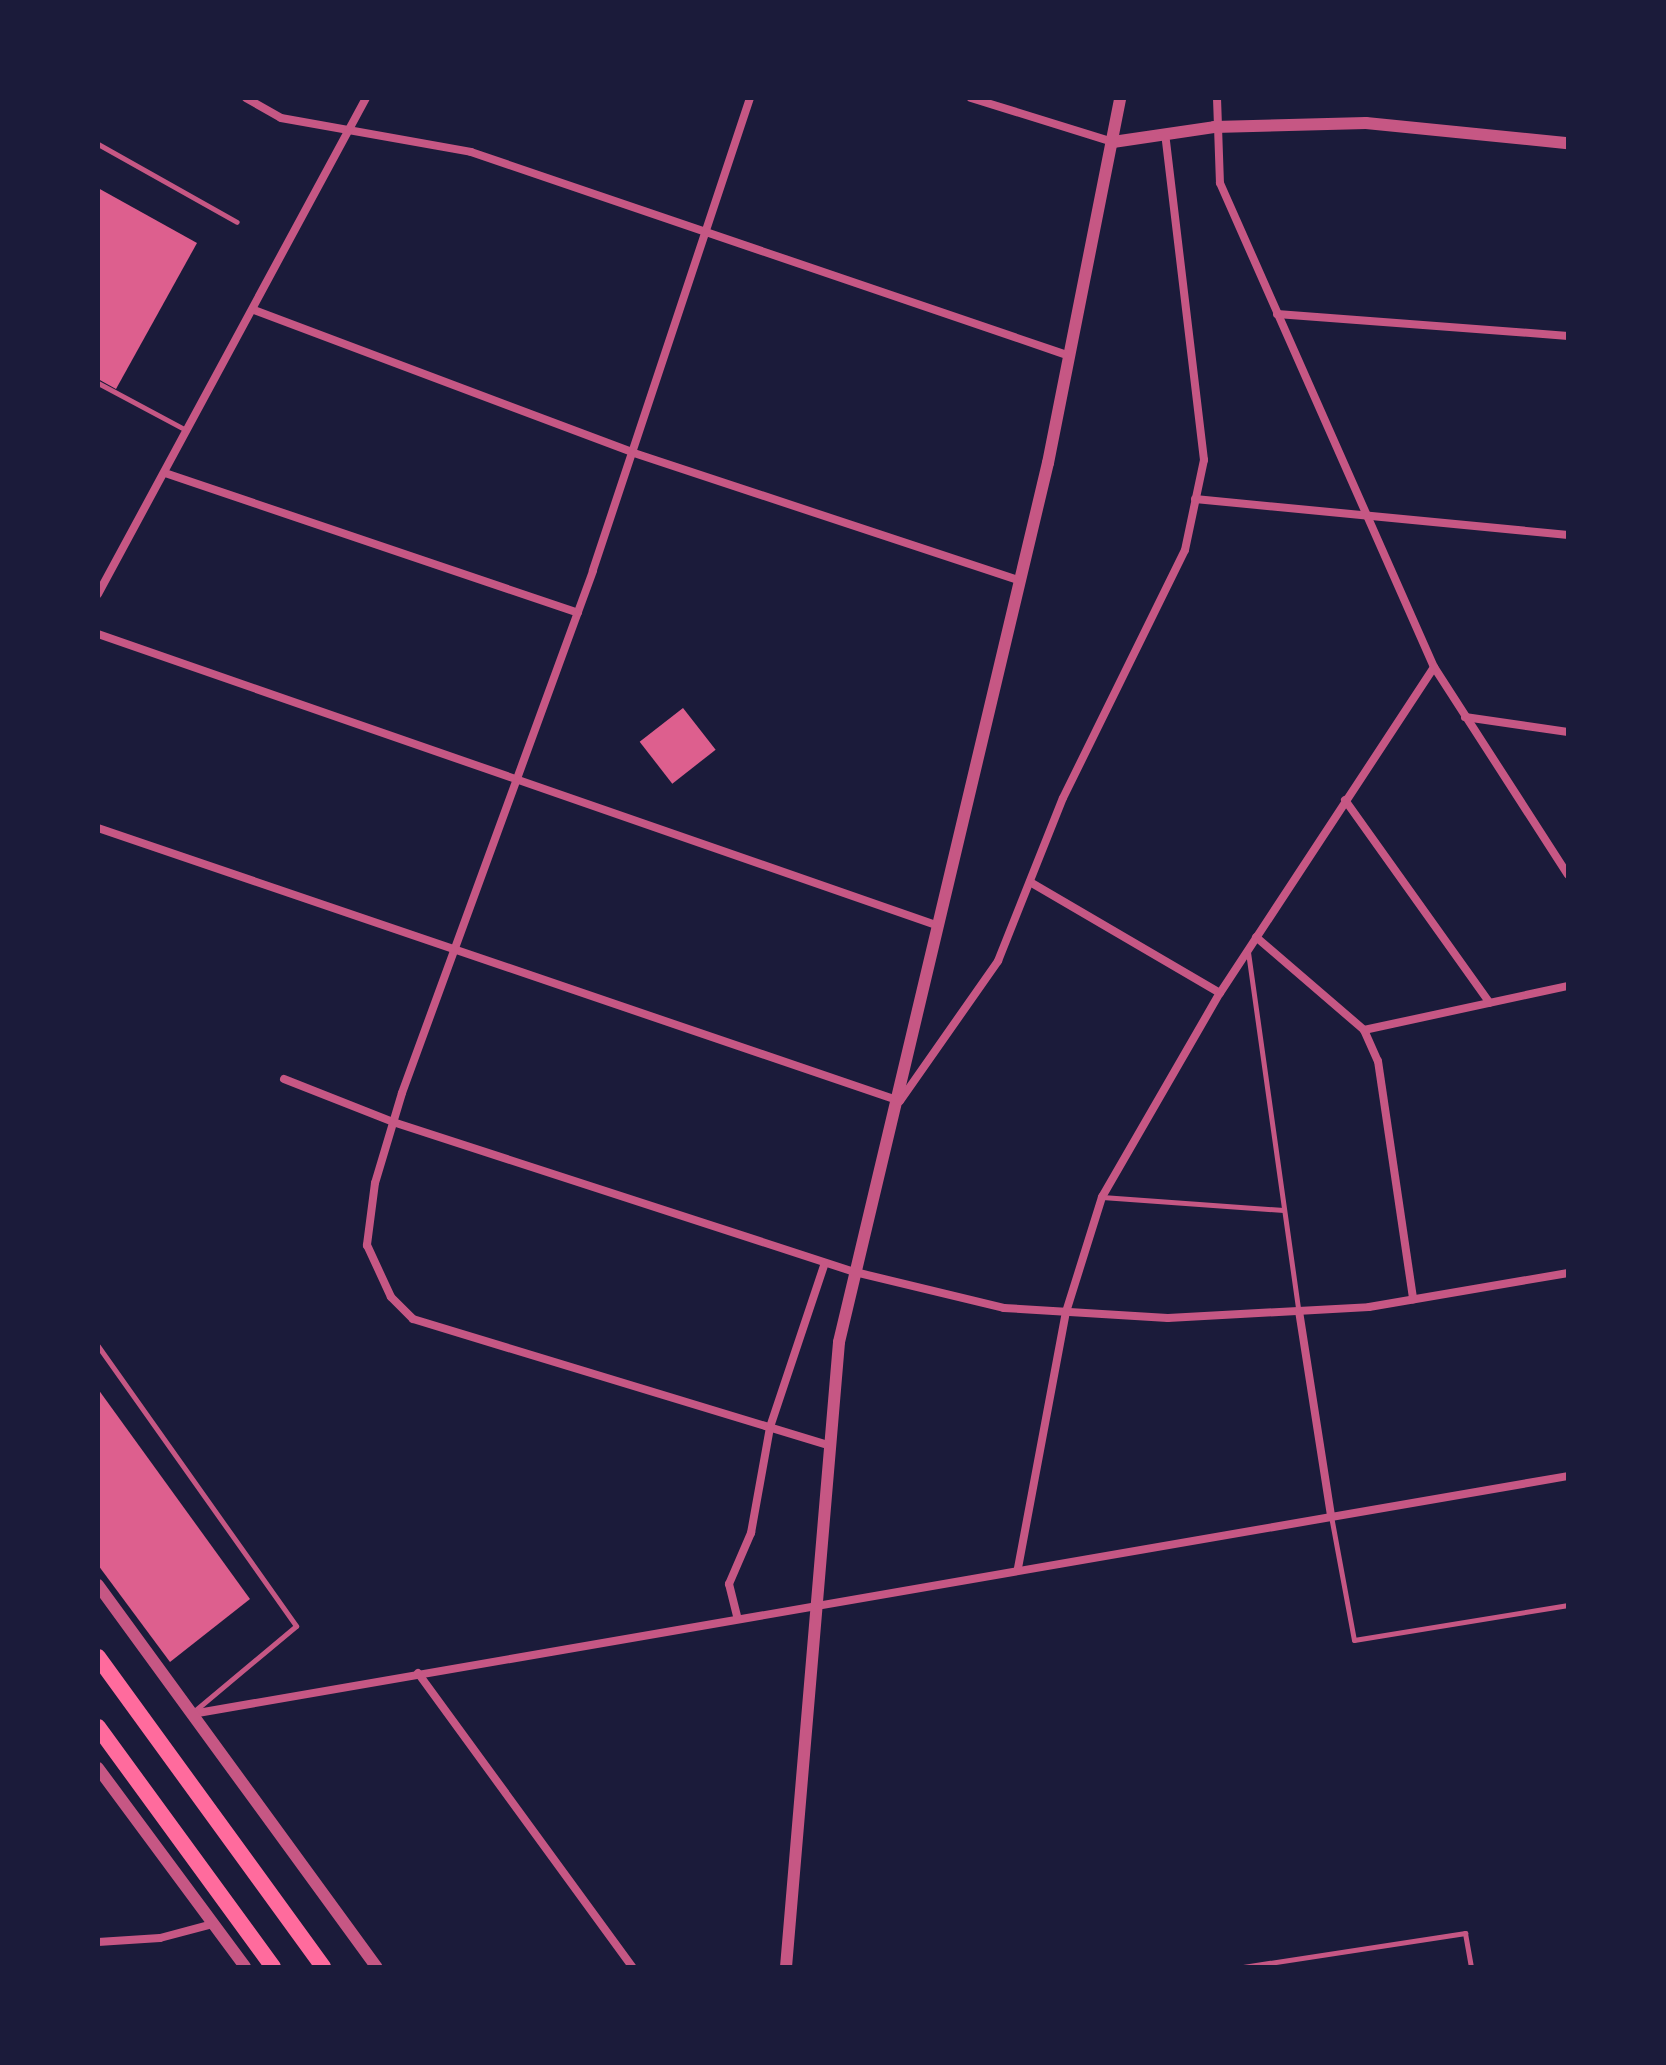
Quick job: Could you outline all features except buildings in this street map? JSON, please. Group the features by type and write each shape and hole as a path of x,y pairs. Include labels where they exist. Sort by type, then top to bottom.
{"highway":[{"path":"98,1657 323,1967"},
{"path":"98,1727 273,1967"}],"street":[{"path":"246,98 281,118 354,127 471,152 1064,354"},
{"path":"98,594 354,127 366,98"},
{"path":"750,98 710,234 634,453 393,1122 367,1245 391,1297 413,1319 828,1445"},
{"path":"971,98 1113,142 1214,127 1366,123 1568,143"},
{"path":"786,1967 828,1445 855,1272 900,1101 936,925 1020,581 1064,354 1113,142 1120,98"},
{"path":"1217,98 1214,127 1220,183 1434,667 1568,875"},
{"path":"900,1101 998,961 1030,882 1185,550 1204,460 1165,134"},
{"path":"254,310 634,453 1020,581"},
{"path":"1277,314 1568,336"},
{"path":"165,473 578,613"},
{"path":"1195,499 1364,511 1568,535"},
{"path":"98,634 516,782 936,925"},
{"path":"1018,1568 1066,1312 1102,1197 1220,993 1434,667"},
{"path":"1465,717 1568,732"},
{"path":"1345,800 1490,1003"},
{"path":"98,828 900,1101"},
{"path":"1030,882 1220,993"},
{"path":"1256,937 1364,1030 1378,1061 1413,1299"},
{"path":"1364,1030 1568,986"},
{"path":"284,1079 393,1122 825,1263 1004,1308 1168,1318 1299,1311 1413,1299 1568,1273"},
{"path":"737,1616 729,1584 758,1503 770,1427 825,1263"},
{"path":"1299,1311 1331,1515"},
{"path":"192,1714 815,1602 1568,1476"},
{"path":"98,1585 377,1967"},
{"path":"418,1673 632,1967"},
{"path":"98,1768 245,1967"},
{"path":"98,1942 160,1938 213,1924"}],"lane":[{"path":"98,144 237,222"},
{"path":"98,383 187,431"},
{"path":"1248,950 1299,1311"},
{"path":"1102,1197 1284,1210"},
{"path":"98,1346 296,1626 192,1714"},
{"path":"1331,1515 1354,1640 1568,1605"},
{"path":"1243,1967 1465,1933 1471,1967"}]}
